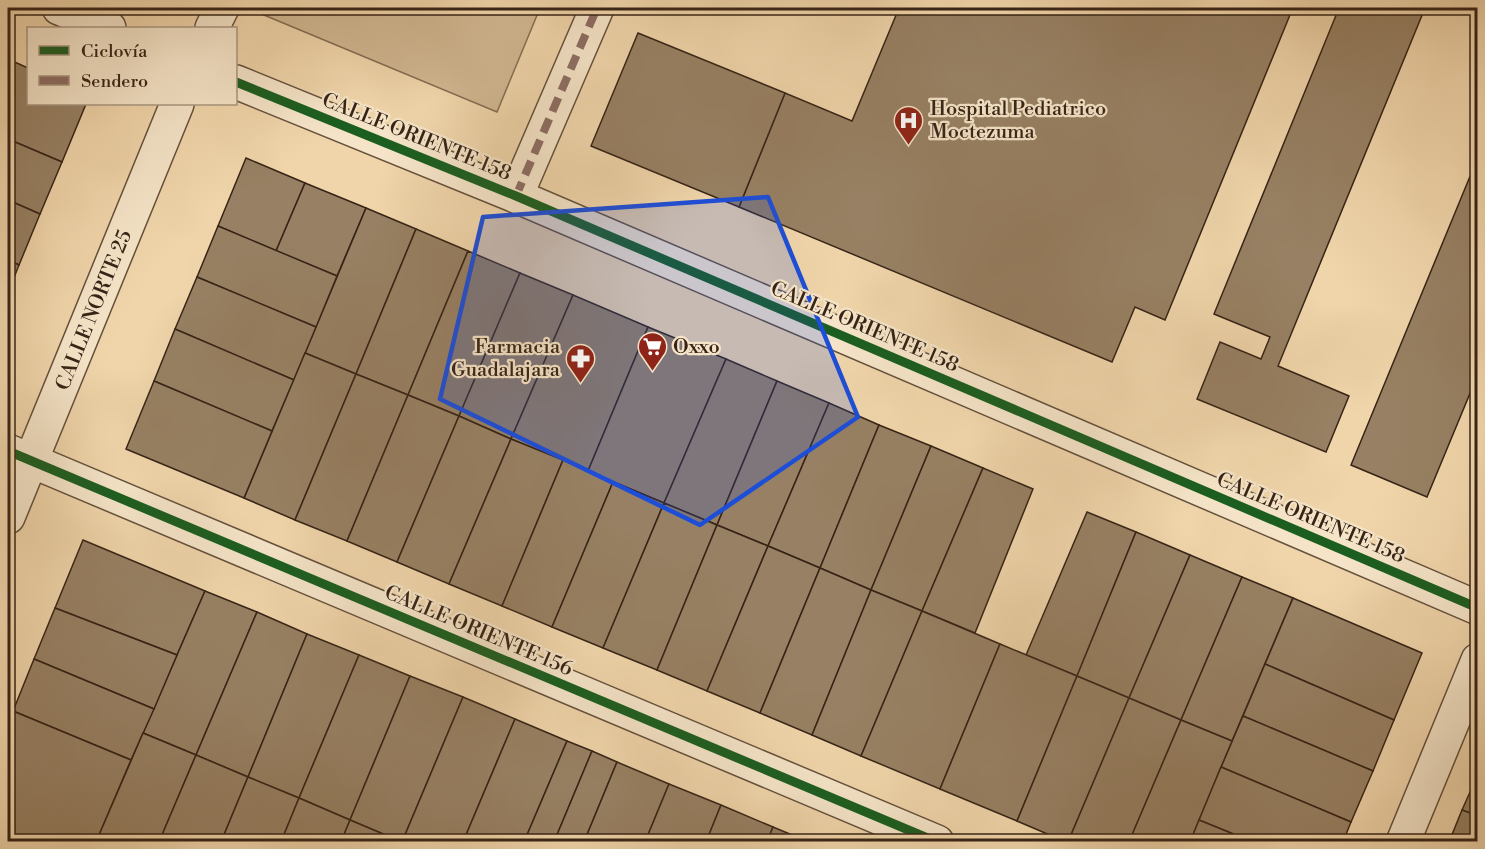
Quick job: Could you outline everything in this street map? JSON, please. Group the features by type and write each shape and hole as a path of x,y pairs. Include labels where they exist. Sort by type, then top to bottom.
{"street":[{"path":"59,8 106,27"},
{"path":"212,27 222,8"},
{"path":"516,196 597,8"},
{"name":"CALLE ORIENTE 158","path":"237,82 516,196 1478,608"},
{"name":"CALLE NORTE 25","path":"8,517 20,456 177,105"},
{"name":"CALLE ORIENTE 156","path":"20,456 937,842"},
{"path":"1403,842 1478,660"}],"highlighted area":[{"path":"768,197 858,417 700,525 440,399 483,217"}],"shaded area":[{"path":"247,8 540,8 497,112"}],"building":[{"path":"899,8 1286,8 1292,10 1165,320 1135,307 1112,362 739,207 785,93 852,121"},
{"path":"1339,8 1425,8 1278,366 1349,396 1326,452 1197,399 1220,342 1261,359 1270,337 1214,314"},
{"path":"638,33 785,93 739,207 591,146"},
{"path":"8,59 27,68 27,105 86,105 62,162 8,139"},
{"path":"8,139 62,162 40,214 8,200"},
{"path":"1478,157 1478,374 1427,497 1351,465"},
{"path":"246,158 305,183 276,251 218,226"},
{"path":"305,183 366,208 337,276 276,251"},
{"path":"8,200 40,214 19,265 8,260"},
{"path":"366,208 416,229 356,374 305,353"},
{"path":"218,226 337,276 316,327 197,277"},
{"path":"416,229 468,251 408,395 356,374"},
{"path":"468,251 520,273 459,416 408,395"},
{"path":"8,260 19,265 8,293"},
{"path":"520,273 573,295 511,439 459,416"},
{"path":"197,277 316,327 294,380 175,329"},
{"path":"573,295 648,327 588,471 511,439"},
{"path":"648,327 726,359 664,503 588,471"},
{"path":"175,329 294,380 272,431 154,381"},
{"path":"305,353 356,374 295,520 244,498"},
{"path":"726,359 777,381 717,525 664,503"},
{"path":"356,374 408,395 347,541 295,520"},
{"path":"154,381 272,431 244,498 126,449"},
{"path":"777,381 829,403 768,546 717,525"},
{"path":"408,395 459,416 397,562 347,541"},
{"path":"829,403 879,425 820,568 768,546"},
{"path":"459,416 511,439 449,584 397,562"},
{"path":"879,425 931,446 871,590 820,568"},
{"path":"511,439 563,460 502,606 449,584"},
{"path":"931,446 983,468 922,611 871,590"},
{"path":"563,460 613,482 552,627 502,606"},
{"path":"983,468 1033,489 975,633 922,611"},
{"path":"613,482 664,503 603,648 552,627"},
{"path":"664,503 717,525 657,670 603,648"},
{"path":"1087,512 1136,532 1077,676 1026,655"},
{"path":"717,525 768,546 707,691 657,670"},
{"path":"1136,532 1190,555 1129,698 1077,676"},
{"path":"83,540 205,591 177,655 55,608"},
{"path":"768,546 820,568 760,713 707,691"},
{"path":"1190,555 1242,577 1181,720 1129,698"},
{"path":"820,568 871,590 812,735 760,713"},
{"path":"1242,577 1293,598 1232,741 1181,720"},
{"path":"871,590 922,611 861,756 812,735"},
{"path":"205,591 257,612 196,755 143,733"},
{"path":"1293,598 1422,653 1394,720 1265,664"},
{"path":"55,608 177,655 154,709 34,659"},
{"path":"922,611 1000,644 940,789 861,756"},
{"path":"257,612 307,634 248,777 196,755"},
{"path":"307,634 359,655 299,798 248,777"},
{"path":"1000,644 1077,676 1017,821 940,789"},
{"path":"359,655 410,676 350,820 299,798"},
{"path":"34,659 154,709 131,760 13,711"},
{"path":"1265,664 1394,720 1373,771 1243,716"},
{"path":"410,676 463,697 402,842 350,820"},
{"path":"1077,676 1129,698 1068,842 1066,842 1017,821"},
{"path":"463,697 515,719 463,842 402,842"},
{"path":"1129,698 1181,720 1129,842 1068,842"},
{"path":"13,711 131,760 96,842 8,842 8,725"},
{"path":"1243,716 1373,771 1351,822 1221,767"},
{"path":"515,719 567,741 524,842 463,842"},
{"path":"1181,720 1232,741 1190,842 1129,842"},
{"path":"143,733 196,755 159,842 96,842"},
{"path":"567,741 592,751 554,842 524,842"},
{"path":"592,751 617,762 584,842 554,842"},
{"path":"196,755 248,777 221,842 159,842"},
{"path":"617,762 669,784 645,842 584,842"},
{"path":"1221,767 1351,822 1343,842 1253,842 1199,820"},
{"path":"1478,774 1478,816 1462,810"},
{"path":"248,777 299,798 281,842 221,842"},
{"path":"669,784 721,805 706,842 645,842"},
{"path":"299,798 350,820 341,842 281,842"},
{"path":"721,805 773,827 767,842 706,842"},
{"path":"1462,810 1478,816 1478,842 1449,842"},
{"path":"350,820 402,842 341,842"},
{"path":"1199,820 1253,842 1190,842"},
{"path":"773,827 809,842 767,842"}],"marked path":[{"path":"516,196 597,8"}],"cycle path":[{"path":"237,82 516,196 1478,608"},
{"path":"8,451 937,842"}],"place":[{"name":"Hospital Pediatrico Moctezuma","path":"909,146"},
{"name":"Oxxo","path":"652,372"},
{"name":"Farmacia Guadalajara","path":"581,384"}]}
